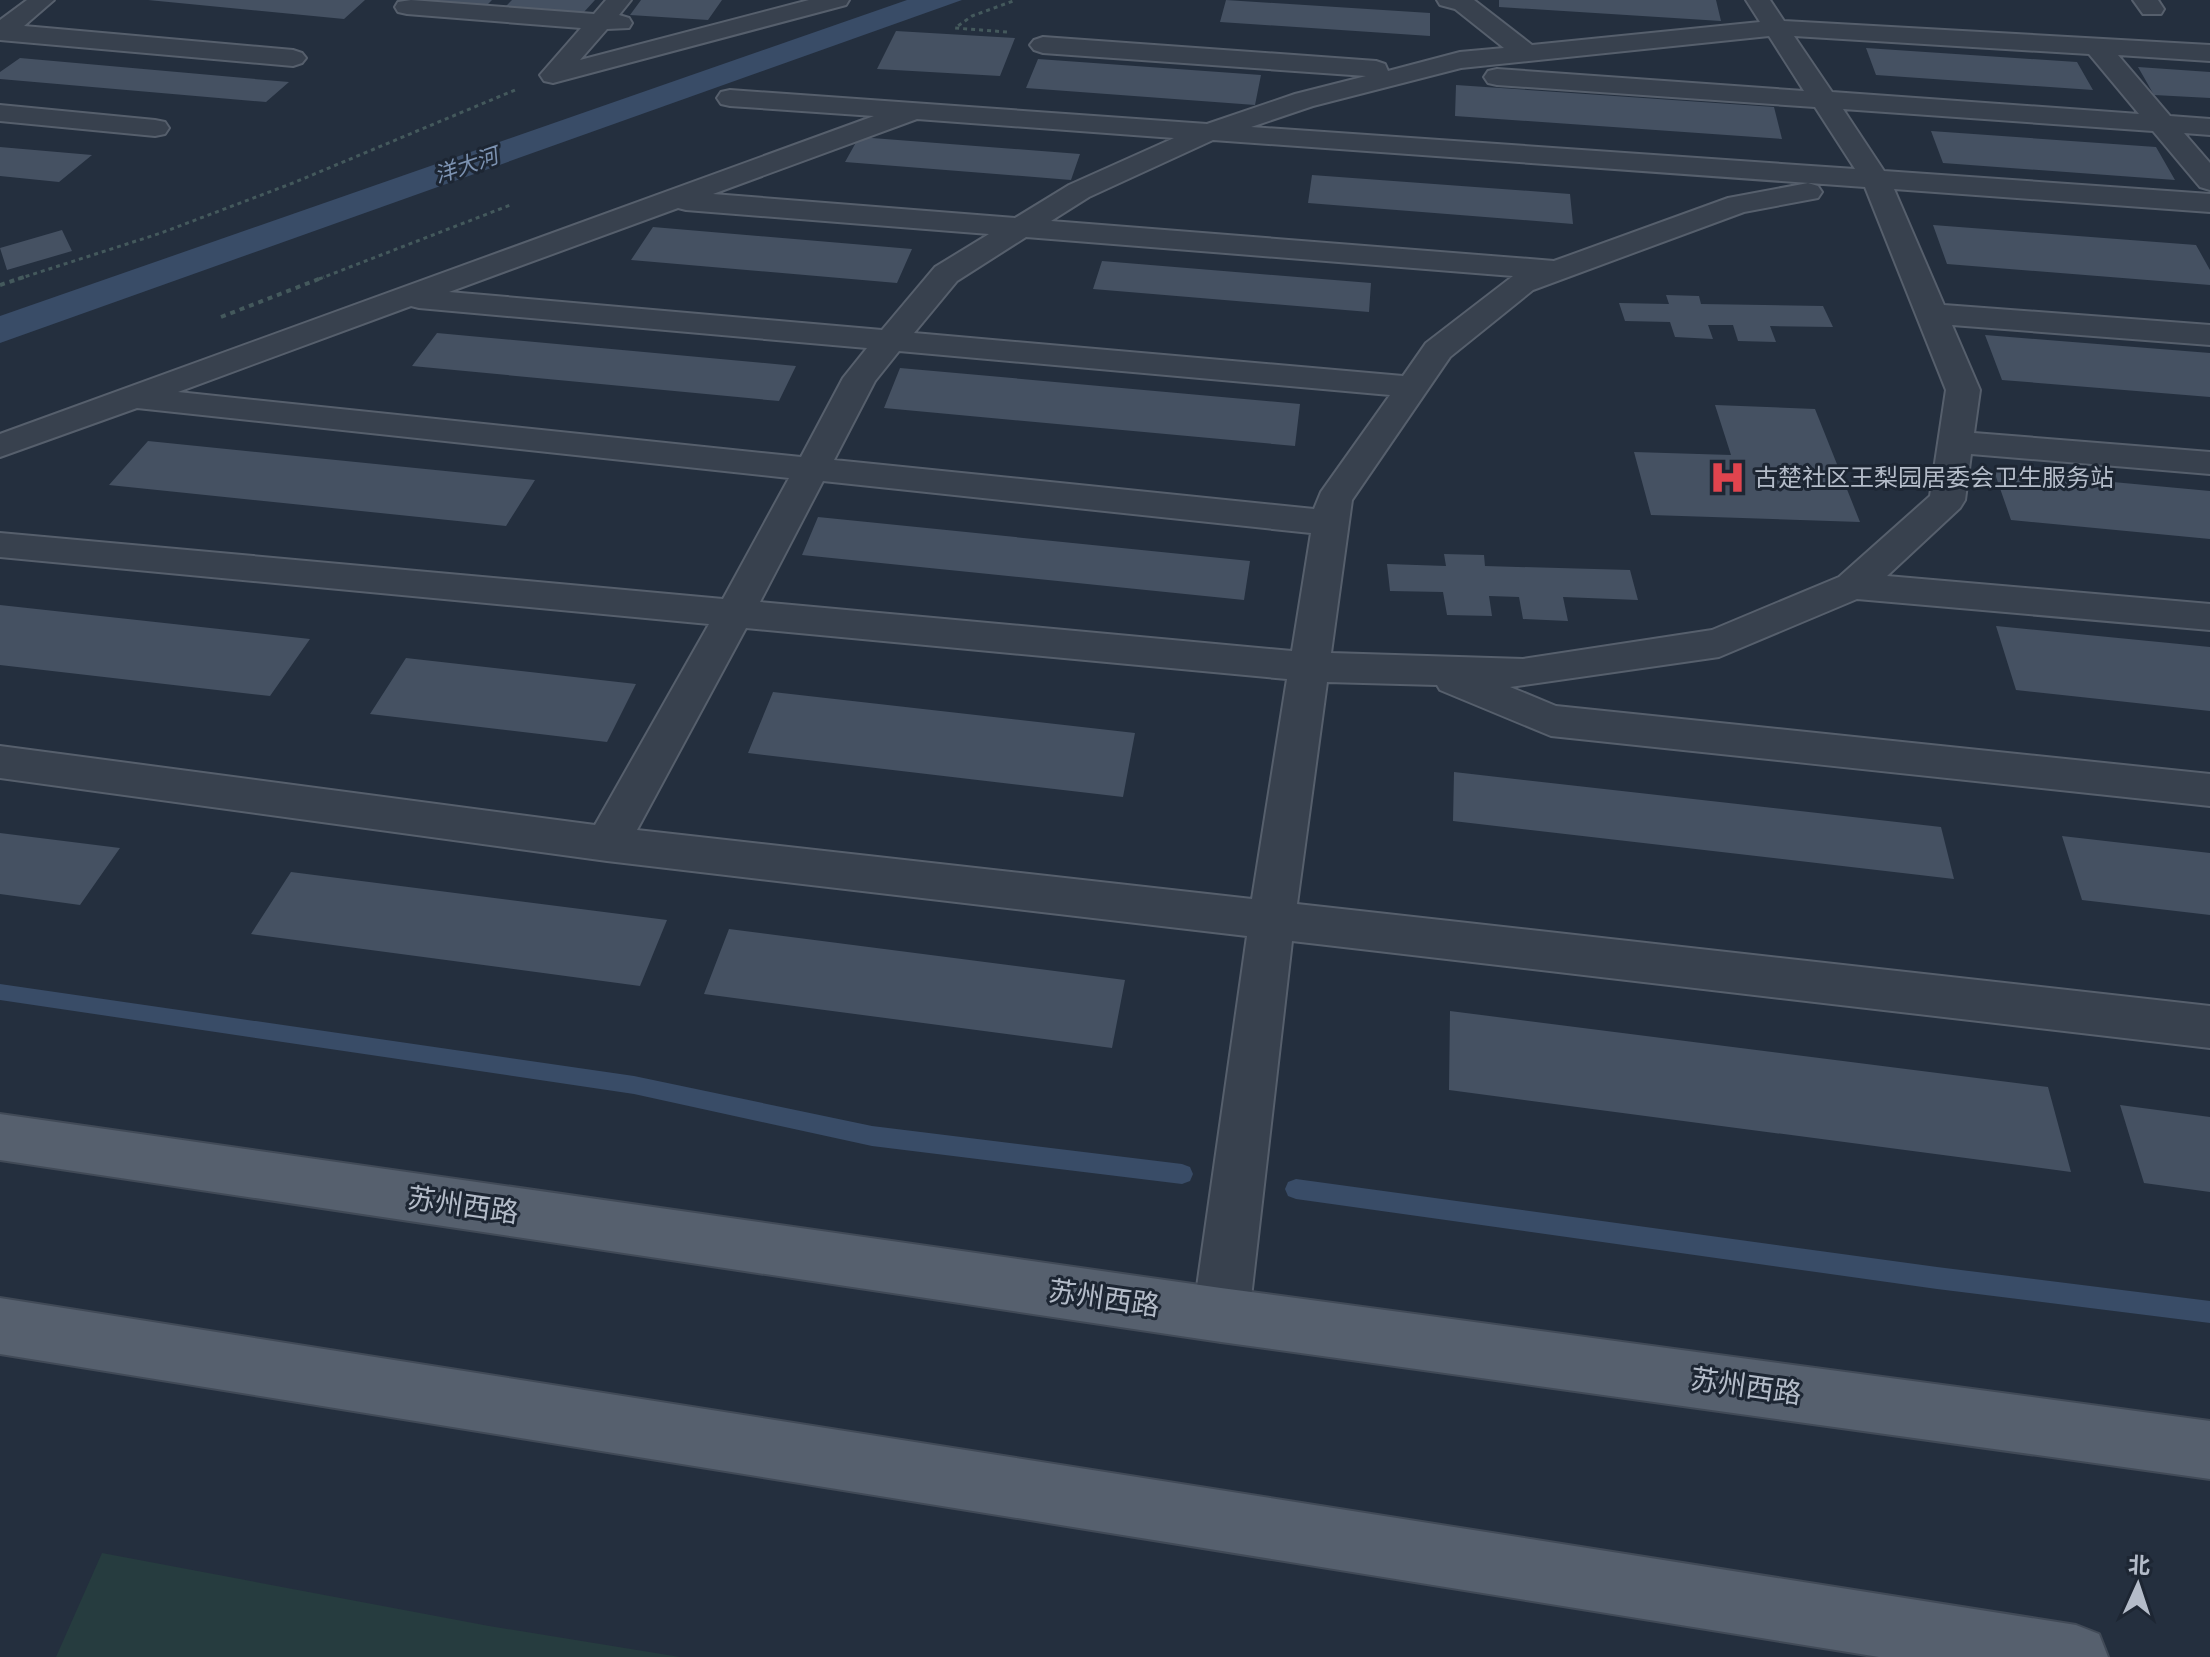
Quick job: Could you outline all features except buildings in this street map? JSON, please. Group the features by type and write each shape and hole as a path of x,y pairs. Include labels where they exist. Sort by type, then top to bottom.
{"main road":[{"name":"苏州西路","path":"0,1137 1221,1315 2210,1450"},
{"path":"0,1326 2076,1657"}],"lane":[{"path":"0,31 42,0"},
{"path":"553,75 619,0"},
{"path":"553,75 837,0"},
{"path":"1459,1 1526,53"},
{"path":"407,7 723,30"},
{"path":"0,545 1310,667 1523,673 1719,643 1853,586 1947,500 1963,390 1876,180 1768,14"},
{"path":"607,844 860,378 946,274 1079,191 1209,132 1304,100 1416,71 1460,60 1526,53 1768,14 2096,46 2210,53"},
{"path":"0,31 293,58"},
{"path":"1043,45 2210,127"},
{"path":"2096,46 2161,123 2208,201"},
{"path":"730,98 2208,201"},
{"path":"0,446 914,111"},
{"path":"0,113 155,128"},
{"path":"1221,1315 1272,919 1334,500 1438,350 1522,283 1738,204 1876,180"},
{"path":"671,200 1557,270"},
{"path":"405,298 1412,387"},
{"path":"1931,314 2210,335"},
{"path":"132,398 1330,523"},
{"path":"1955,442 2210,463"},
{"path":"1853,586 2210,617"},
{"path":"1429,670 1551,721 2210,790"},
{"path":"0,762 607,844 2210,1027"}],"path":[{"path":"1016,0 972,16 955,28 1030,34 1043,45"},
{"path":"0,285 161,233 279,189 553,75"},
{"path":"219,317 513,204"}],"green space":[{"path":"102,1553 489,1626 680,1657 56,1657"}],"water":[{"name":"洋大河","path":"907,0 962,0 0,343 0,316"}],"waterway":[{"path":"0,992 634,1085 872,1136 1182,1174"},
{"path":"1296,1189 1937,1278 2210,1312"}],"place":[{"name":"古楚社区王梨园居委会卫生服务站","path":"1728,478"}]}
